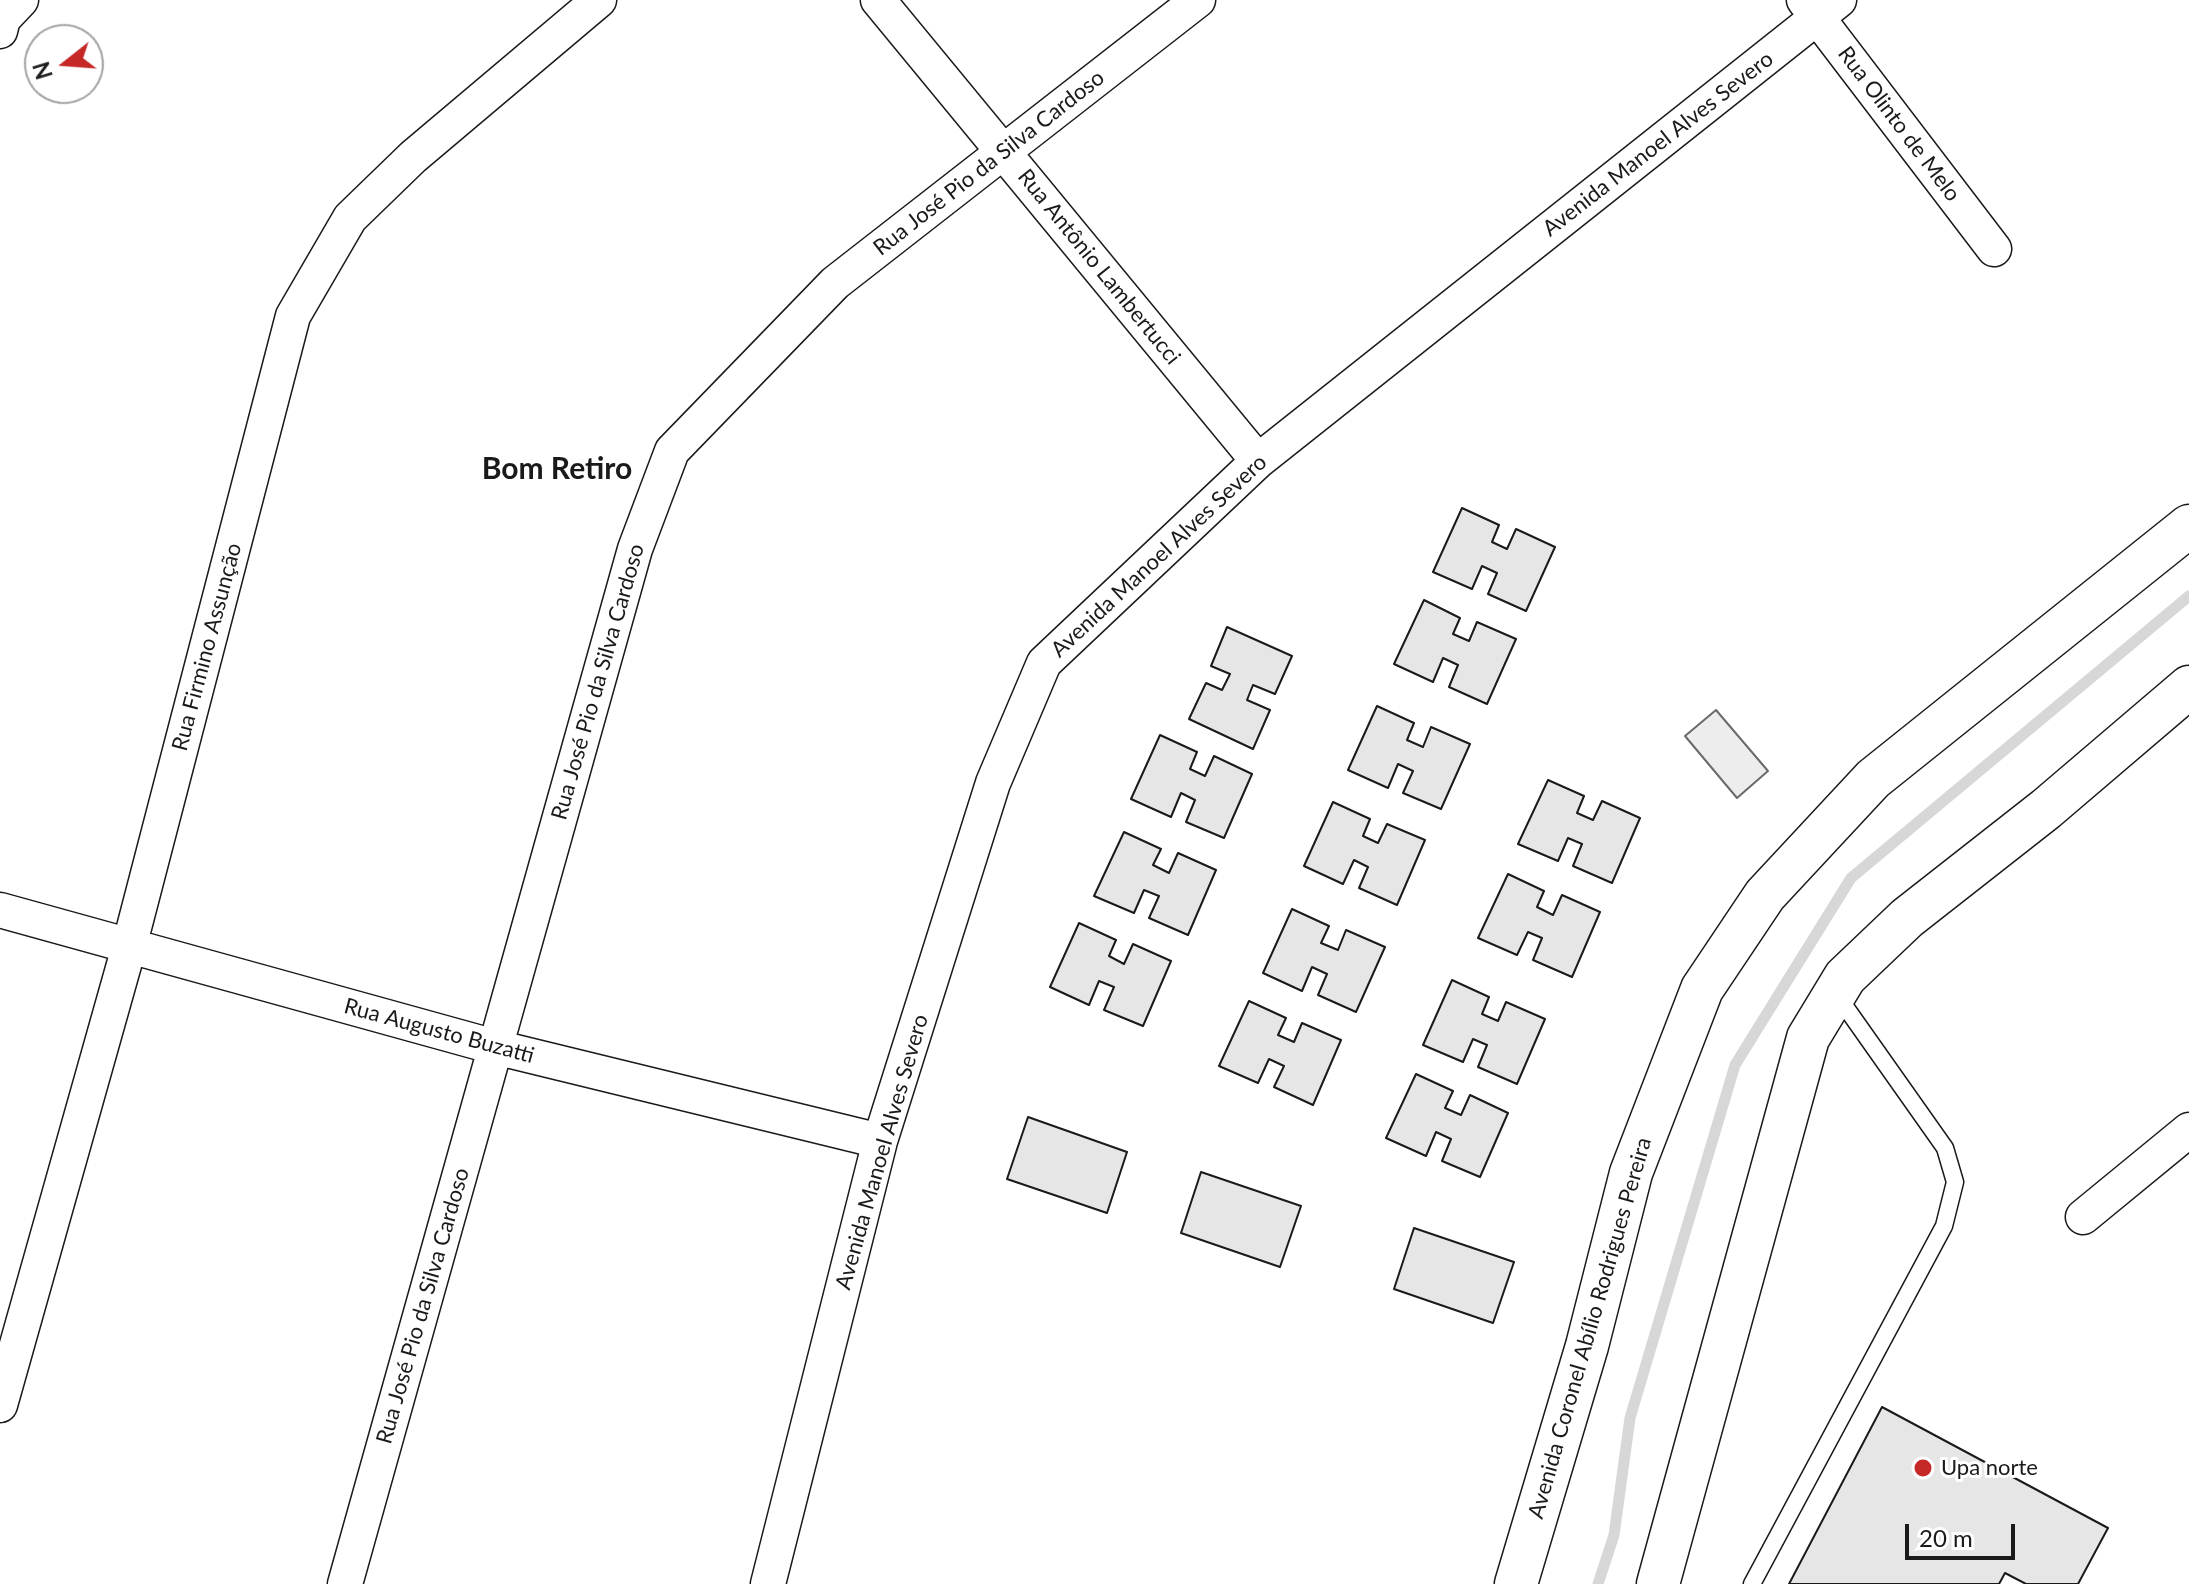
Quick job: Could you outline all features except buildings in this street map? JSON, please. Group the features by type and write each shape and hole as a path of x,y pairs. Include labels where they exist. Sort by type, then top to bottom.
{"street":[{"name":"Rua Firmino Assunção","path":"0,1405 129,947 293,316 350,218 413,157 599,0"},
{"name":"Rua Antônio Lambertucci","path":"878,0 1258,461"},
{"name":"Rua José Pio da Silva Cardoso","path":"345,1584 635,549 672,451 835,283 1198,0"},
{"name":"Rua Olinto de Melo","path":"1820,6 1994,249"},
{"name":"Avenida Manoel Alves Severo","path":"768,1584 880,1141 993,783 1044,663 1258,461 1820,6"},
{"name":"Avenida Coronel Abílio Rodrigues Pereira","path":"1516,1584 1587,1346 1631,1173 1702,989 1765,895 1873,779 2189,526"},
{"path":"1658,1584 1808,1038 1845,977 1907,918 2046,809 2189,687"},
{"name":"Rua Augusto Buzatti","path":"0,910 495,1047 880,1141"},
{"path":"2083,1217 2189,1130"}],"lane":[{"path":"1752,1584 1944,1226 1955,1182 1945,1148 1836,992"}],"shaded area":[{"path":"1716,710 1768,771 1737,798 1685,736"}],"waterway":[{"path":"1598,1584 1614,1535 1630,1418 1735,1065 1851,878 2189,596"}],"place":[{"name":"Upa norte","path":"1923,1468"}],"district":[{"name":"Bom Retiro","path":"557,469"}]}
